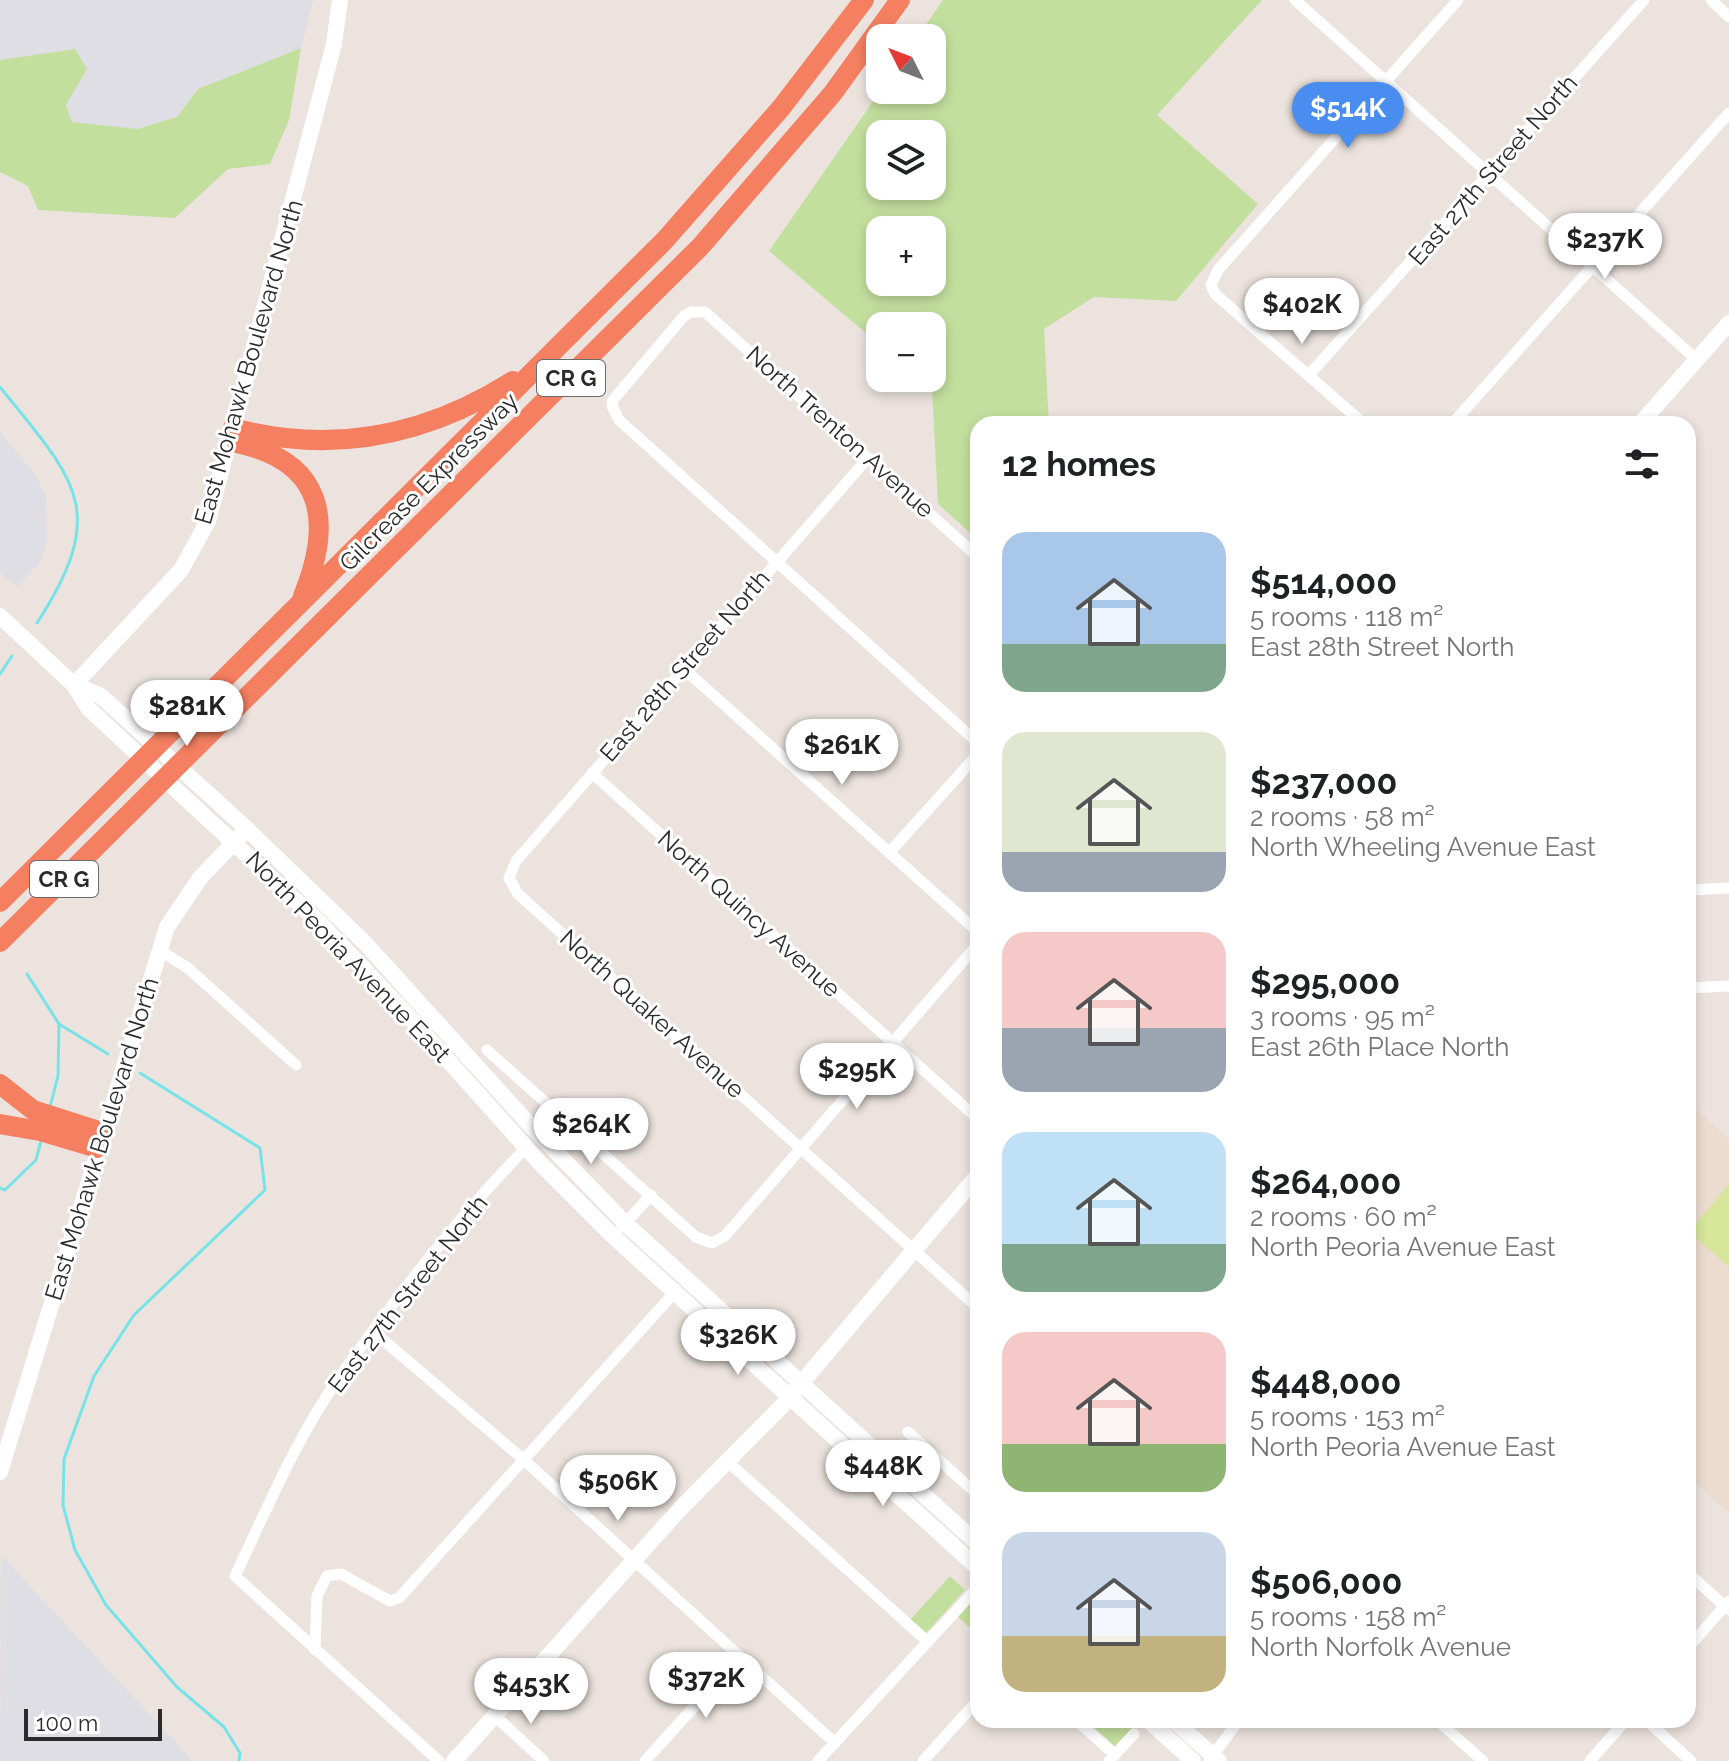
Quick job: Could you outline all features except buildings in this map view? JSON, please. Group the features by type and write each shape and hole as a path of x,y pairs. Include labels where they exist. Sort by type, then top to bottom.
{"highway":[{"name":"Gilcrease Expressway","path":"0,902 546,360 706,196 781,108 864,0"},
{"name":"Gilcrease Expressway","path":"0,942 701,246 824,104 900,0"},
{"path":"231,434 295,440 362,440 391,435 459,412 546,360"},
{"path":"231,434 281,458 302,479 314,501 319,522 319,547 300,603"},
{"path":"0,1084 33,1110 100,1140"},
{"path":"0,1124 100,1140"}],"main road":[{"name":"East Mohawk Boulevard North","path":"74,685 181,570 208,521 334,44 340,0"},
{"name":"East Mohawk Boulevard North","path":"334,44 352,0"},
{"path":"1647,416 1729,323"},
{"name":"North Peoria Avenue East","path":"0,616 74,685 89,709 241,834 365,943 528,1123 674,1293 970,1537"},
{"name":"East Mohawk Boulevard North","path":"0,1472 159,950 181,903 241,834"},
{"name":"North Peoria Avenue East","path":"241,834 526,1148 794,1390 970,1560"},
{"path":"454,1761 634,1561 794,1390 970,1185"},
{"path":"1157,1728 1193,1761"},
{"path":"1181,1728 1214,1759"}],"street":[{"path":"1295,0 1697,360"},
{"path":"1355,416 1215,294 1211,285 1218,270 1458,0"},
{"name":"East 27th Street North","path":"1309,375 1644,0"},
{"path":"1711,0 1729,17"},
{"path":"1459,416 1729,113"},
{"name":"North Trenton Avenue","path":"775,562 619,420 612,406 616,393 684,316 699,311 710,316 970,550"},
{"name":"East 28th Street North","path":"509,878 516,861 868,458"},
{"path":"775,562 970,736"},
{"path":"683,668 970,925"},
{"path":"889,853 970,763"},
{"name":"North Quincy Avenue","path":"592,773 970,1112"},
{"name":"North Quaker Avenue","path":"509,878 518,894 970,1301"},
{"path":"1696,890 1729,888"},
{"path":"159,950 188,968 296,1065"},
{"path":"802,1148 970,953"},
{"path":"1696,988 1729,986"},
{"name":"North Peoria Avenue East","path":"487,1050 700,1240 712,1243 725,1236 802,1148"},
{"path":"528,1123 547,1104"},
{"name":"East 27th Street North","path":"315,1650 235,1576 285,1471 332,1390 443,1241 526,1148"},
{"path":"620,1230 651,1195"},
{"path":"439,1761 315,1650 317,1596 327,1576 341,1574 390,1601 412,1587 674,1293"},
{"path":"375,1333 524,1460 835,1743"},
{"path":"908,1432 970,1488"},
{"path":"727,1461 928,1642"},
{"path":"1696,1580 1728,1606 1696,1640"},
{"path":"818,1761 970,1596"},
{"path":"645,1761 740,1656"},
{"path":"923,1761 970,1709"},
{"path":"495,1716 544,1761"},
{"path":"1084,1728 1112,1758 1134,1734"},
{"path":"1214,1759 1234,1728"},
{"path":"1446,1728 1483,1761"},
{"path":"1590,1761 1619,1728"},
{"path":"1655,1728 1691,1761"}],"shaded area":[{"path":"0,0 313,0 301,48 198,89 177,117 137,129 72,122 66,105 87,69 75,49 0,60"},
{"path":"0,432 35,474 46,496 47,541 40,562 17,587 0,573"},
{"path":"1696,1109 1729,1139 1729,1513 1696,1483"},
{"path":"1,1555 193,1761 0,1761"}],"green space":[{"path":"943,0 1262,0 1157,115 1258,204 1176,301 1094,297 1044,329 1049,416 970,416 970,533 938,504 932,392 946,392 946,312 866,312 866,333 769,251 871,104 946,104 946,24 927,24"},
{"path":"301,48 289,120 270,164 228,169 175,218 38,210 28,186 0,172 0,60 75,49 87,69 66,105 72,122 137,129 177,117 198,89"},
{"path":"1729,1184 1729,1267 1696,1238 1696,1224"},
{"path":"950,1576 965,1590 926,1633 910,1620"},
{"path":"970,1602 970,1628 956,1615"},
{"path":"1095,1728 1132,1728 1115,1746"}],"waterway":[{"path":"0,387 48,448 64,473 74,498 77,523 73,552 37,623"},
{"path":"0,674 12,656"},
{"path":"27,974 59,1024 108,1054"},
{"path":"50,1107 58,1076 59,1024"},
{"path":"140,1073 260,1148 265,1190 134,1315 94,1376 64,1459 63,1505 75,1550 106,1605 177,1687 224,1727 240,1753 239,1761"},
{"path":"0,1188 5,1190 36,1160 41,1141"}]}
